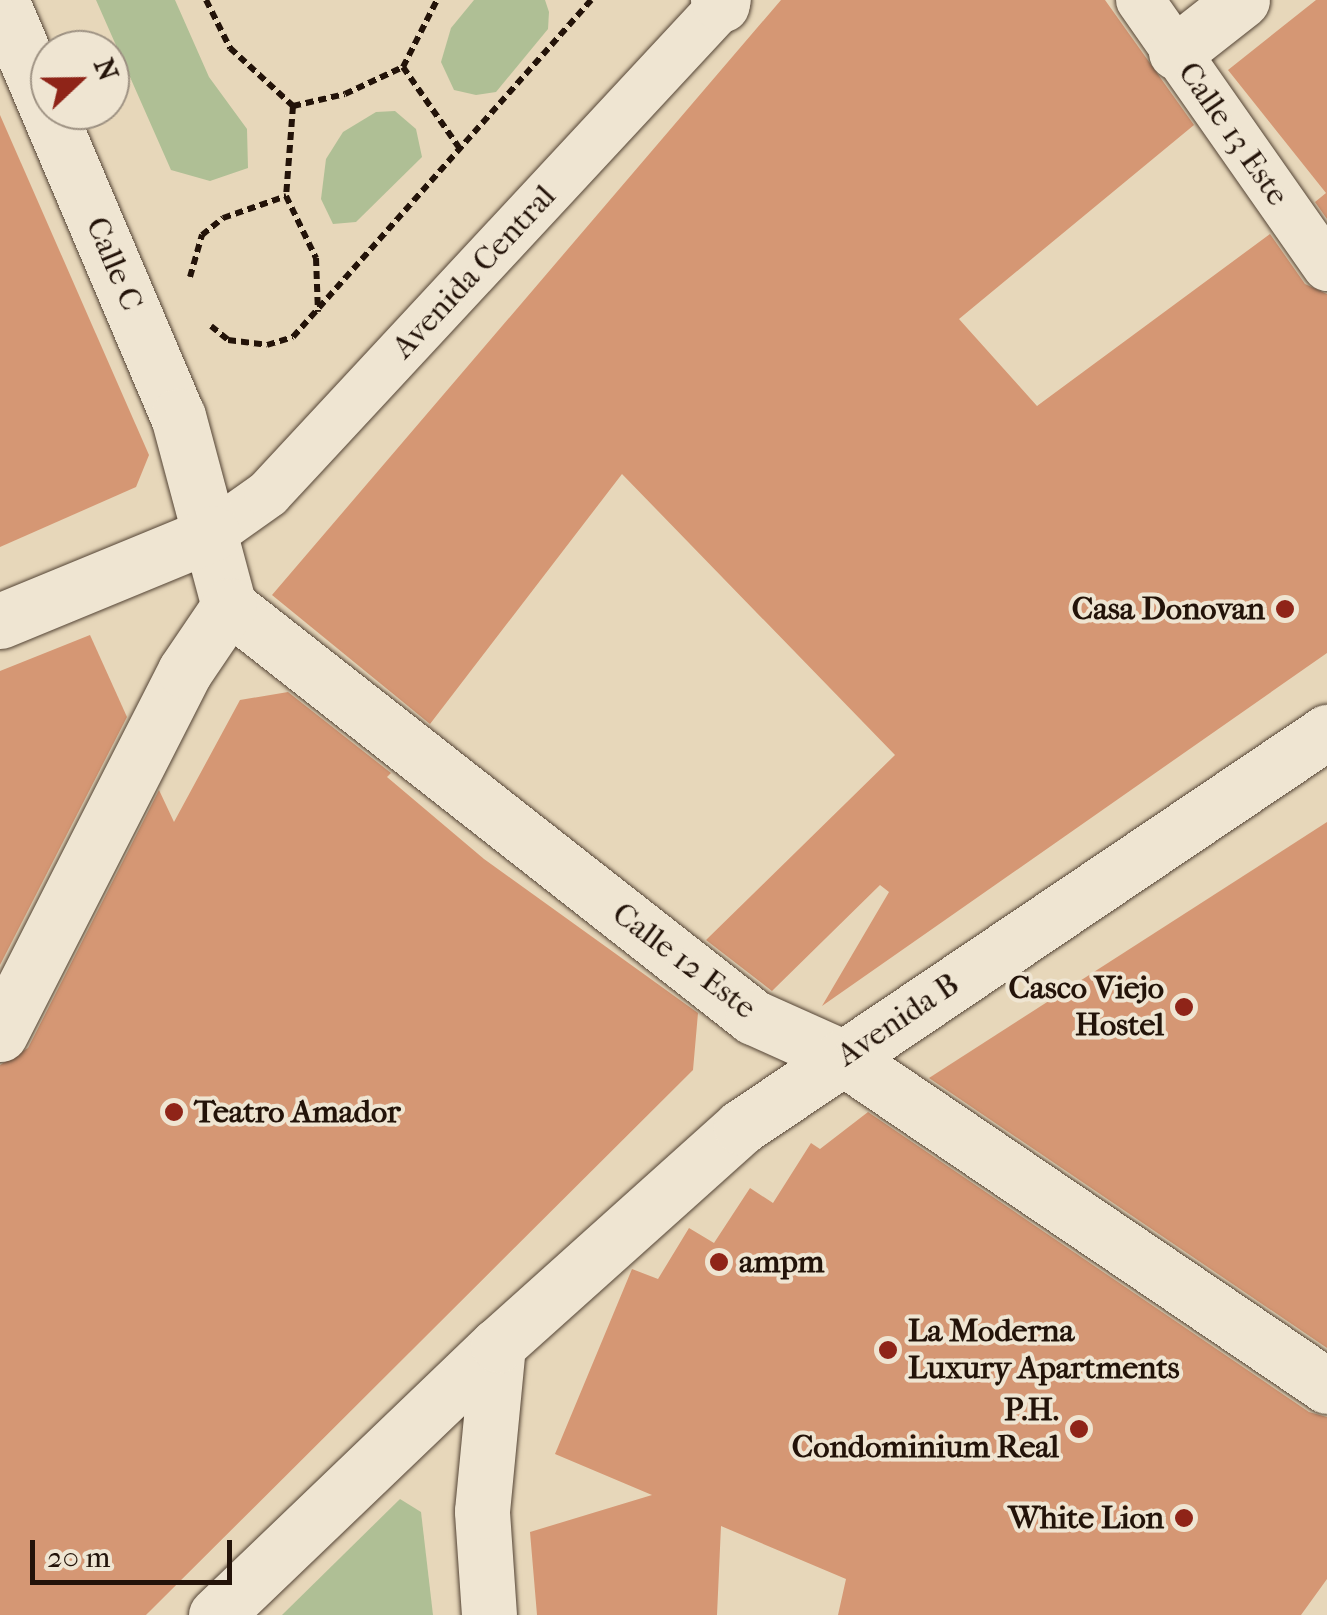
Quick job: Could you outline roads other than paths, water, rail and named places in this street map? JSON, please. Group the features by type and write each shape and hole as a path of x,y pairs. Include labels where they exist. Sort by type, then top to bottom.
{"street":[{"name":"Calle C","path":"1,0 178,416 212,533"},
{"name":"Calle 13 Este","path":"1140,0 1327,267"},
{"path":"1176,52 1242,0"},
{"name":"Avenida Central","path":"212,533 268,494 722,2"},
{"path":"0,621 212,533 229,606 184,671 0,1034"},
{"name":"Calle 12 Este","path":"229,606 754,1016 842,1056 1327,1386"},
{"name":"Avenida B","path":"216,1615 498,1345 741,1126 1327,732"},
{"path":"489,1615 482,1511 498,1345"}],"place":[{"name":"Casa Donovan","path":"1285,609"},
{"name":"Casco Viejo Hostel","path":"1184,1007"},
{"name":"Teatro Amador","path":"174,1112"},
{"name":"ampm","path":"719,1262"},
{"name":"La Moderna Luxury Apartments","path":"888,1350"},
{"name":"P.H. Condominium Real","path":"1079,1429"},
{"name":"White Lion","path":"1184,1518"}]}
